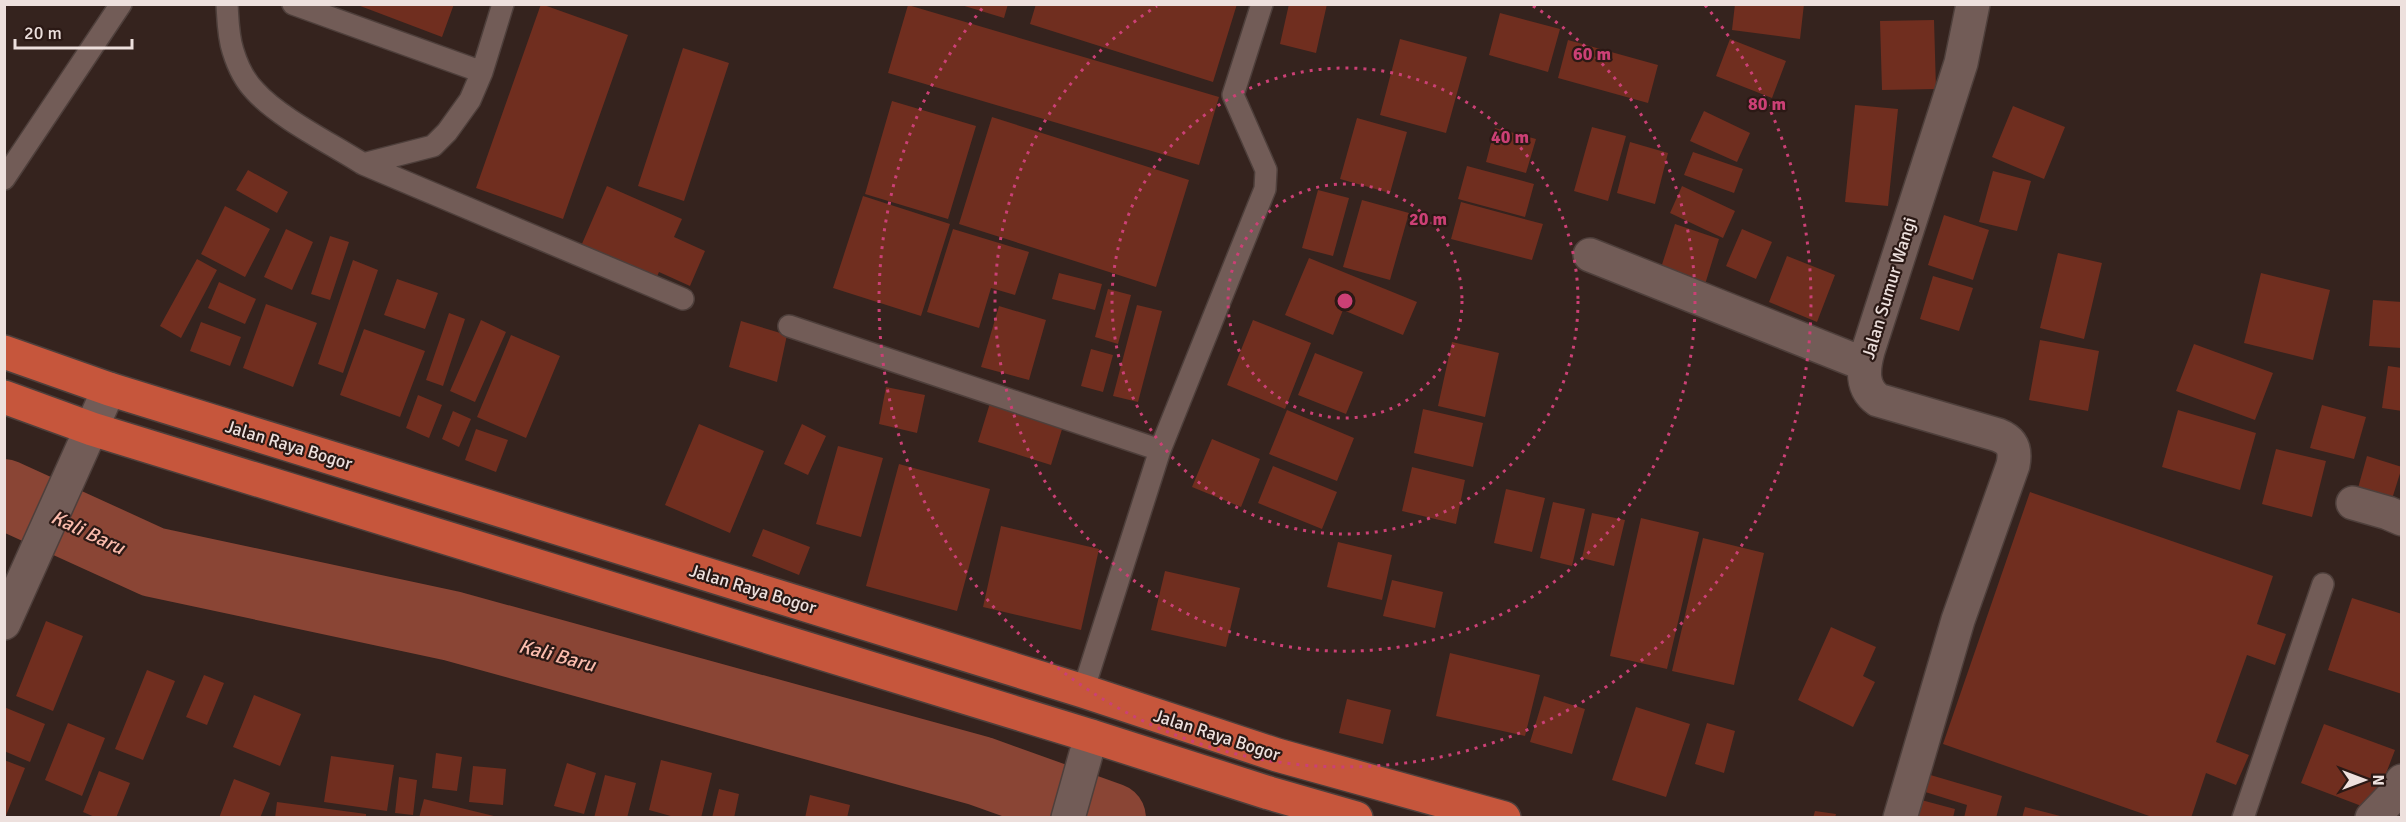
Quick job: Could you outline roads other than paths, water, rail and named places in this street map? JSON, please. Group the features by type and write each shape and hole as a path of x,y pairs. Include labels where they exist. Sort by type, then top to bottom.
{"highway":[{"name":"Jalan Raya Bogor","path":"4,352 109,389 1083,691 1277,755 1504,818"},
{"path":"4,398 92,429 1356,818"}],"street":[{"name":"Jalan Sumur Wangi","path":"1900,818 1958,620 2013,465 2015,453 2007,438 1878,400 1869,392 1865,382 1864,364 1961,63 1973,4"},
{"path":"1590,255 1864,364"},
{"path":"4,623 109,389"},
{"path":"2353,503 2402,519"},
{"path":"1068,818 1091,736"},
{"path":"2372,818 2396,792 2402,781"}],"lane":[{"path":"4,179 121,4"},
{"path":"226,4 228,32 241,71 253,90 270,106 363,164 683,299"},
{"path":"293,4 482,72"},
{"path":"363,164 433,146 447,132 470,100 482,72 503,4"},
{"path":"1083,691 1160,450 1267,184 1266,170 1233,95 1262,4"},
{"path":"789,326 1160,450"},
{"path":"2243,818 2323,584"}],"waterway":[{"name":"Kali Baru","path":"4,494 153,562 452,626 980,771 1111,818"}]}
